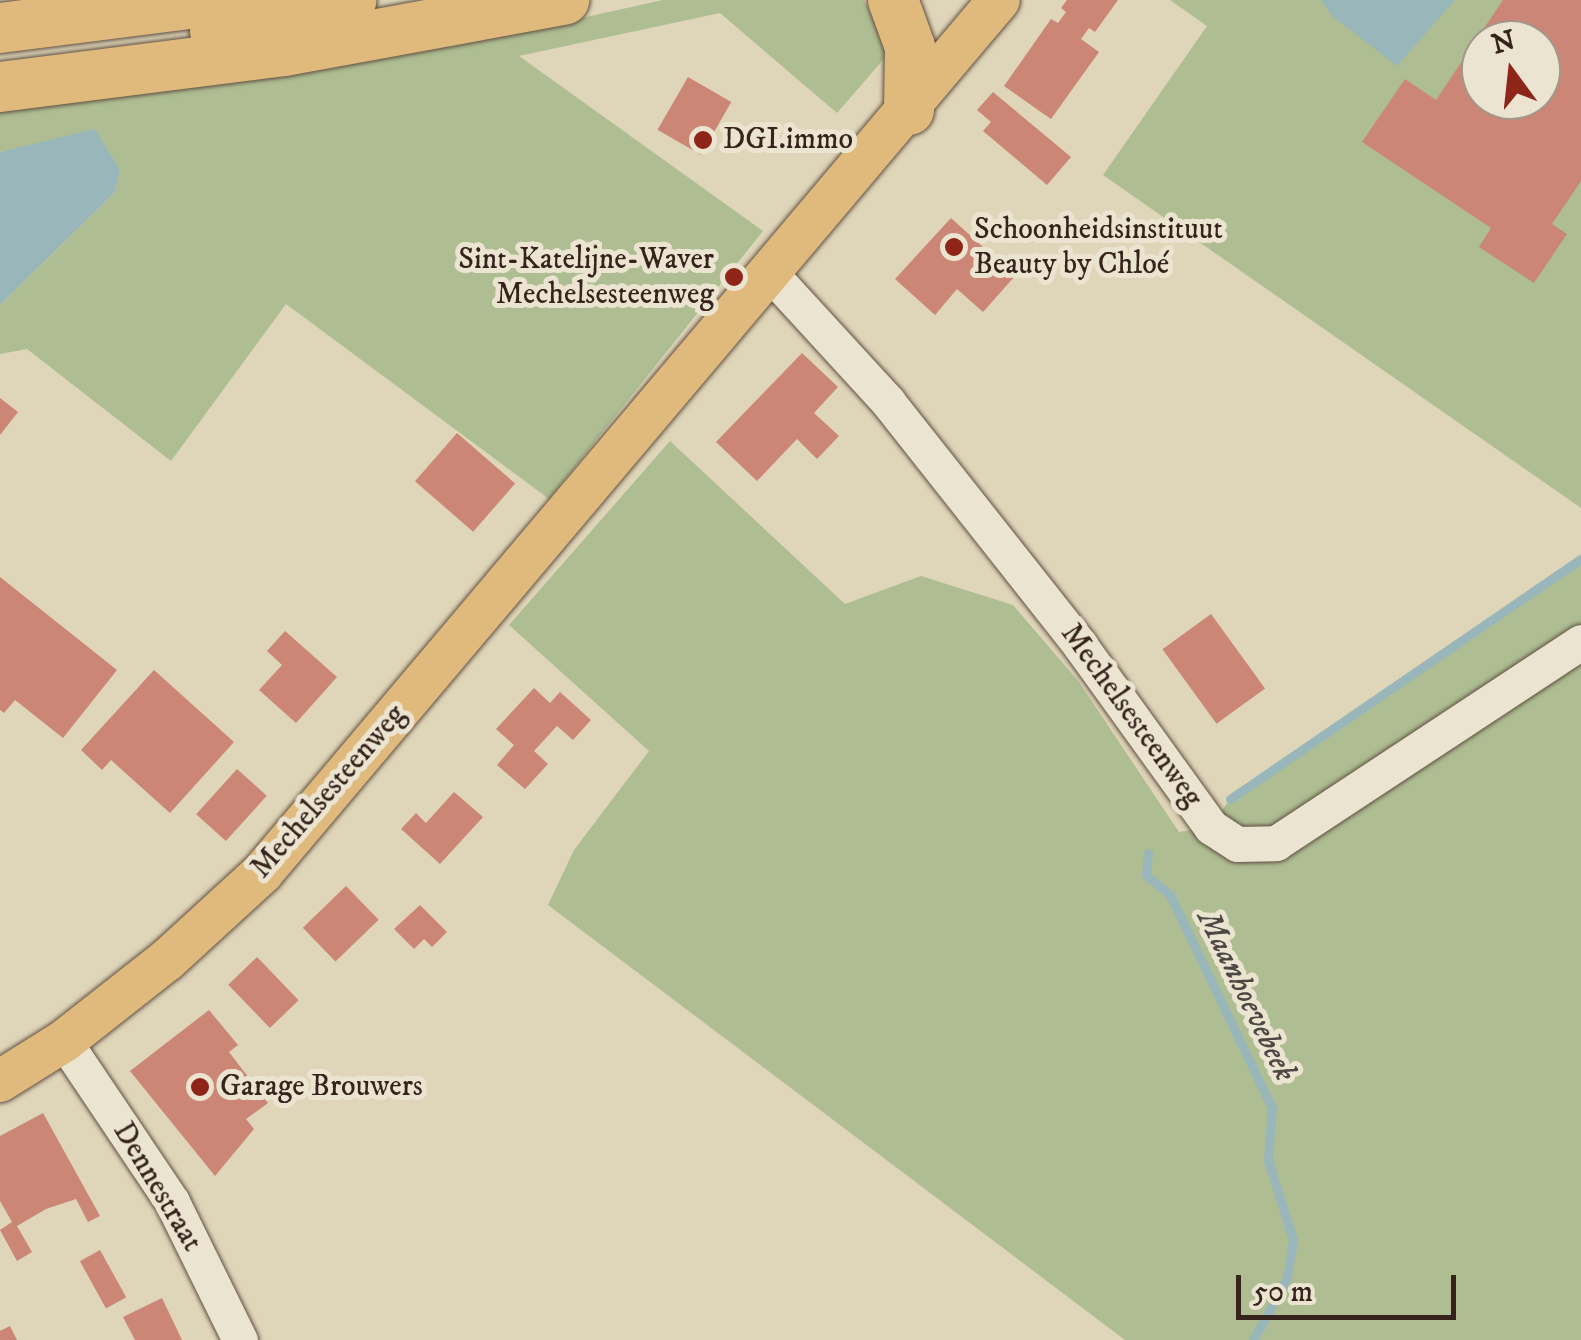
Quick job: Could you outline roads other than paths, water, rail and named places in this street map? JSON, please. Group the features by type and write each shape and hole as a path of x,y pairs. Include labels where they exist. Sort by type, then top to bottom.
{"highway":[{"path":"0,28 111,7 223,0"},
{"path":"0,78 352,0"},
{"path":"0,87 285,51 564,0"},
{"path":"893,0 910,47 909,110"}],"main road":[{"name":"Mechelsesteenweg","path":"0,1081 64,1041 262,873 999,0"}],"street":[{"name":"Mechelsesteenweg","path":"770,273 888,402 1060,620 1211,828 1236,844 1276,843 1581,642"},
{"name":"Dennestraat","path":"64,1041 172,1202 240,1340"}],"water":[{"path":"1321,0 1455,0 1397,66 1332,16"},
{"path":"95,129 120,170 115,192 0,305 0,152"}],"waterway":[{"name":"Maanhoevebeek","path":"1230,799 1581,559"},
{"path":"1148,853 1146,875 1170,895 1272,1108 1268,1160 1293,1240 1287,1278 1253,1340"}],"place":[{"name":"DGI.immo","path":"703,140"},
{"name":"Schoonheidsinstituut Beauty by Chloé","path":"954,247"},
{"name":"Sint-Katelijne-Waver Mechelsesteenweg","path":"734,277"},
{"name":"Garage Brouwers","path":"200,1087"}]}
